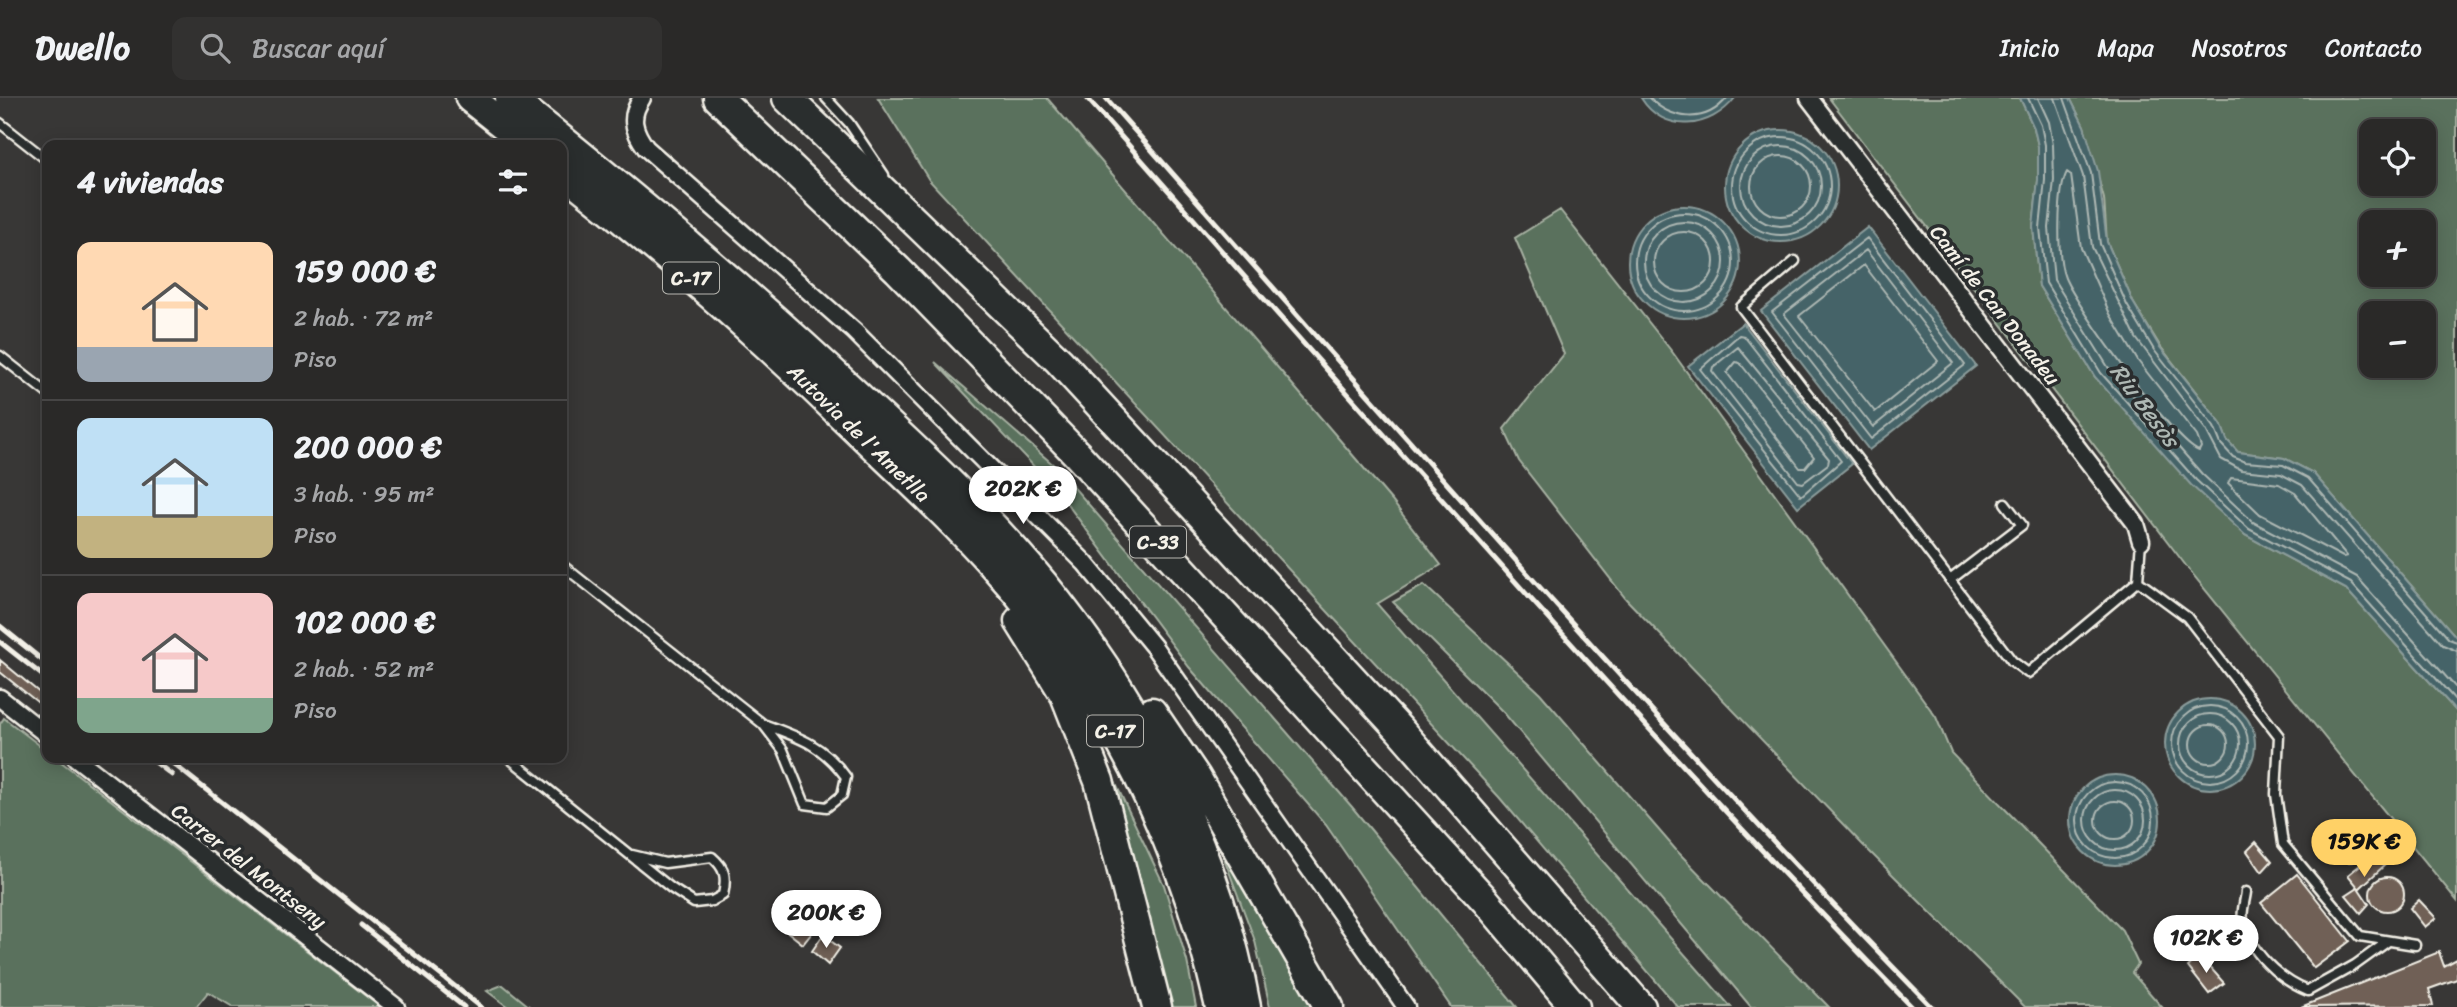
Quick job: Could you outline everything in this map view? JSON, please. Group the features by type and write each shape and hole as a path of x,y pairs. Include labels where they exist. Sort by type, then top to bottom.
{"highway":[{"path":"470,98 523,140"},
{"name":"C-17","path":"510,98 562,140"},
{"name":"C-33","path":"719,98 898,270 1076,453 1485,900 1575,1007"},
{"name":"C-33","path":"787,98 1059,360 1399,729 1641,1007"},
{"name":"C-17","path":"567,144 719,268 830,369 964,498 1057,600 1116,682 1150,740 1180,802 1206,864 1227,928 1247,1007"},
{"name":"Autovia de l'Ametlla","path":"567,175 758,337 930,501 992,564 1034,614 1076,668 1143,782 1193,904 1220,1007"},
{"path":"930,501 1010,608 1046,663 1084,739 1116,837 1157,1007"},
{"path":"1057,600 1142,697 1196,777 1329,1007"}],"street":[{"path":"642,98 632,121 636,134 646,148 854,331 1085,563 1154,646 1406,1007"},
{"name":"Camí de Can Donadeu","path":"1809,98 2136,524 2141,541"},
{"path":"0,698 42,731"},
{"name":"Carrer del Montseny","path":"82,763 396,1007"}],"lane":[{"name":"C-33","path":"826,98 849,123 913,219"},
{"path":"0,122 42,156"},
{"path":"1795,261 1741,307 2012,661 2028,673 2138,581 2141,541"},
{"path":"0,356 42,389"},
{"path":"1950,580 2022,525 2005,503"},
{"path":"567,569 763,724 783,750 804,804 827,807 842,795 846,776 831,755 812,744 763,724"},
{"path":"2138,581 2187,617 2279,736 2276,794 2283,844 2360,936 2415,945"},
{"path":"515,763 694,904 712,901 723,895 726,880 723,866 712,857 665,863 632,855"},
{"path":"2246,892 2242,919 2255,951 2295,986 2308,991 2355,965 2386,942"}],"green space":[{"path":"878,98 1047,98 1392,501 1441,565 1377,604 1731,1007 1678,1007 1499,797 929,180"},
{"path":"1829,98 2020,98 2034,128 2038,146 2033,227 2039,286 2095,377 2245,535 2346,589 2457,712 2457,901 2190,571"},
{"path":"2070,98 2457,98 2457,638 2313,473 2284,458 2238,452 2227,440 2221,424 2160,346 2133,302 2107,242 2104,199 2084,126"},
{"path":"1560,210 1673,353 1936,717 1951,753 2122,930 2138,964 2132,973 2162,1007 2025,1007 1863,845 1626,599 1519,461 1504,429 1564,354 1515,238"},
{"path":"935,362 1056,467 1352,807 1517,1007 1451,1007 1326,825 1189,667 1059,493"},
{"path":"1424,585 1540,693 1676,850 1829,1007 1751,1007 1504,713 1393,602"},
{"path":"4,718 42,747 42,763 63,763 380,1007 233,1007 208,992 196,1007 0,1007 0,724"},
{"path":"1102,755 1164,885 1187,961 1196,1007 1167,1007"},
{"path":"1212,826 1314,1007 1270,1007 1255,941"},
{"path":"503,985 530,1007 508,1007 487,991"}],"water":[{"path":"1641,98 1735,98 1713,116 1688,124 1662,118"},
{"name":"Riu Besòs","path":"2020,98 2070,98 2084,126 2098,171 2107,242 2133,302 2159,346 2221,424 2227,440 2238,452 2284,458 2313,473 2457,638 2457,712 2346,589 2245,535 2191,485 2095,377 2039,286 2033,227 2038,146 2034,128"},
{"path":"1781,130 1802,134 1821,146 1833,165 1837,186 1833,207 1821,226 1802,238 1781,242 1760,238 1741,226 1729,207 1725,186 1729,165 1741,146 1760,134"},
{"path":"1684,206 1705,210 1724,222 1736,241 1740,262 1736,283 1724,302 1705,314 1684,318 1663,314 1644,302 1632,283 1628,262 1632,241 1644,222 1663,210"},
{"path":"1868,227 1976,366 1869,450 1761,311"},
{"path":"1743,323 1852,464 1798,507 1688,366"},
{"path":"2201,699 2219,699 2235,706 2248,719 2255,735 2255,753 2248,769 2235,782 2219,789 2201,789 2185,782 2172,769 2165,753 2165,735 2172,719 2185,706"},
{"path":"2106,775 2124,775 2140,782 2153,795 2160,811 2160,829 2153,845 2140,858 2124,865 2106,865 2090,858 2077,845 2070,829 2070,811 2077,795 2090,782"}],"building":[{"path":"0,660 42,695 42,706 0,672"},
{"path":"2348,828 2360,833 2365,845 2360,857 2348,862 2336,857 2331,845 2336,833"},
{"path":"2256,842 2272,861 2262,872 2247,851"},
{"path":"2376,852 2387,863 2359,889 2369,904 2361,913 2346,895 2358,887 2348,875"},
{"path":"2297,874 2350,941 2314,968 2261,903"},
{"path":"2387,877 2399,882 2404,894 2399,906 2387,911 2375,906 2370,894 2375,882"},
{"path":"2419,900 2436,918 2425,927 2410,908"},
{"path":"785,906 815,929 803,944 774,921"},
{"path":"823,935 840,948 828,965 812,951"},
{"path":"2439,952 2444,966 2457,959 2457,979 2429,989 2433,1006 2301,1007"},
{"path":"2200,956 2224,983 2209,994 2188,967"}],"railway":[{"path":"1087,98 1596,671 1912,1007"},
{"path":"1106,98 1616,672 1932,1007"},
{"path":"0,626 42,660"},
{"path":"0,642 42,675"},
{"path":"156,763 172,775"},
{"path":"172,763 481,1007"},
{"path":"361,925 464,1007"}]}
